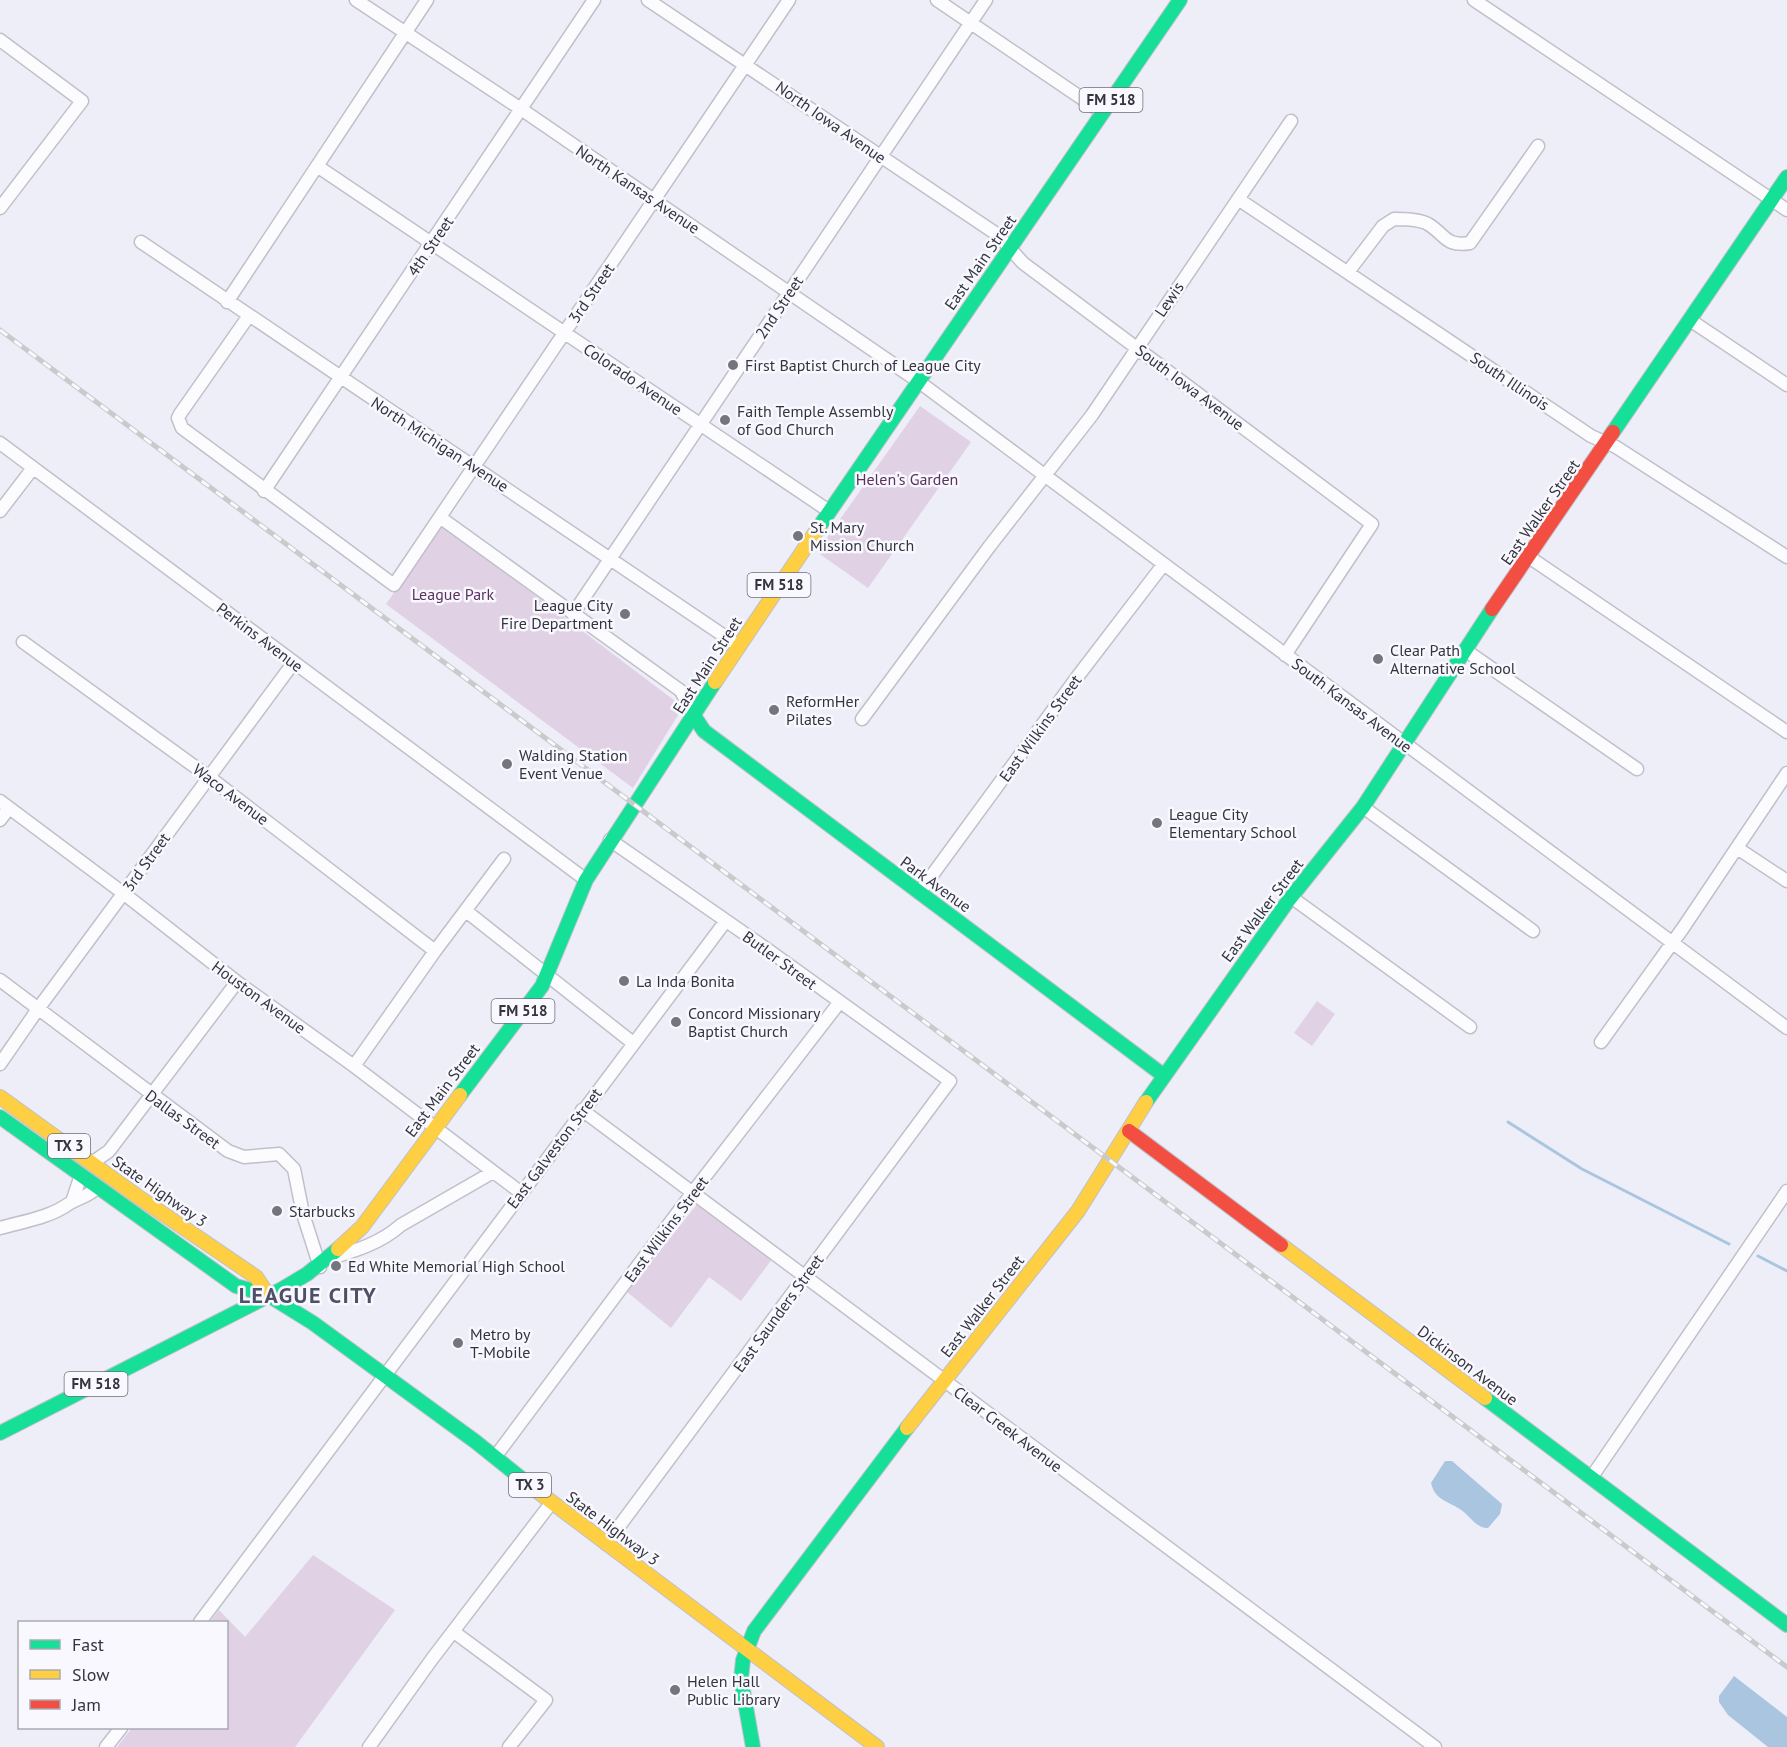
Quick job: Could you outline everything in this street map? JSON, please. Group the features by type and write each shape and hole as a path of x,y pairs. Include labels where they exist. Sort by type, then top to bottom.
{"street":[{"name":"North Kansas Avenue","path":"356,0 790,291 918,381"},
{"path":"227,302 427,0"},
{"name":"4th Street","path":"264,491 594,0"},
{"name":"North Iowa Avenue","path":"648,0 998,235 1010,249"},
{"name":"3rd Street","path":"264,491 394,585 476,467 789,0"},
{"path":"937,0 1102,112"},
{"name":"2nd Street","path":"573,614 986,0"},
{"name":"East Main Street","path":"268,1295 296,1283 325,1263 362,1227 549,974 586,880 610,840 828,511 1180,0"},
{"path":"1474,0 1787,210"},
{"path":"0,40 82,101 0,208"},
{"name":"Lewis","path":"862,719 1092,415 1291,121"},
{"path":"1348,272 1383,226 1394,219 1425,223 1447,241 1457,245 1470,243 1538,146"},
{"name":"Colorado Avenue","path":"318,166 828,511"},
{"name":"East Walker Street","path":"753,1747 752,1730 740,1691 740,1669 754,1631 943,1381 1078,1211 1163,1076 1291,897 1363,807 1465,650 1787,177"},
{"name":"South Illinois","path":"1238,199 1606,443 1616,447 1787,557"},
{"name":"North Michigan Avenue","path":"141,242 739,646"},
{"name":"South Iowa Avenue","path":"1010,249 1023,263 1372,524 1285,655"},
{"path":"249,317 180,414 179,423 182,428 264,491"},
{"path":"1690,320 1787,385"},
{"name":"South Kansas Avenue","path":"918,381 1404,746 1787,1028"},
{"name":"Perkins Avenue","path":"0,443 586,880"},
{"path":"0,511 33,468"},
{"path":"441,518 681,691 694,716"},
{"path":"1529,557 1787,732"},
{"name":"East Wilkins Street","path":"919,893 1164,565"},
{"name":"Waco Avenue","path":"23,642 209,777 435,951"},
{"path":"1465,650 1637,769"},
{"name":"3rd Street","path":"0,1064 123,892 294,662"},
{"name":"Park Avenue","path":"694,716 704,731 919,893 984,939 1163,1076"},
{"path":"1601,1042 1672,944 1787,773"},
{"path":"0,820 5,804"},
{"name":"Houston Avenue","path":"5,804 123,892 237,982 354,1066 520,1192"},
{"path":"1363,807 1533,931"},
{"name":"Butler Street","path":"610,840 950,1081"},
{"path":"1737,848 1787,881"},
{"path":"354,1066 435,951 504,859"},
{"path":"1291,897 1470,1026"},
{"path":"466,911 549,974 633,1043"},
{"name":"East Galveston Street","path":"201,1621 520,1192 725,922"},
{"name":"Dallas Street","path":"0,980 228,1151 244,1157 279,1154 294,1169 303,1214 325,1263"},
{"path":"92,1163 109,1151 237,982"},
{"name":"East Wilkins Street","path":"495,1457 693,1192 839,1003"},
{"name":"East Saunders Street","path":"606,1544 950,1081"},
{"name":"State Highway 3","path":"0,1097 256,1277 268,1295"},
{"name":"Clear Creek Avenue","path":"582,1110 1435,1747"},
{"name":"State Highway 3","path":"0,1117 236,1286 268,1295 313,1323 495,1457 606,1544 878,1747"},
{"name":"Dickinson Avenue","path":"1129,1131 1787,1625"},
{"path":"105,1173 109,1151"},
{"path":"325,1263 391,1234 401,1225 493,1172"},
{"path":"72,1202 81,1176"},
{"path":"0,1228 58,1212 72,1202 88,1197 98,1187"},
{"path":"1591,1478 1787,1191"},
{"name":"FM 518","path":"0,1433 268,1295"},
{"path":"369,1747 552,1502"},
{"path":"454,1632 546,1700 509,1747"},
{"path":"106,1747 120,1729"}],"green space":[{"name":"Helen's Garden","path":"920,406 971,442 868,588 817,552"},
{"name":"League Park","path":"442,525 683,707 633,788 386,604"},
{"path":"1317,1001 1335,1014 1312,1046 1294,1033"},
{"path":"698,1203 772,1259 741,1301 709,1277 671,1328 627,1292"},
{"path":"313,1555 395,1610 295,1747 117,1747 131,1729 228,1729 228,1621 211,1621 219,1610 245,1637"}],"water":[{"path":"1445,1461 1452,1461 1502,1504 1500,1514 1488,1528 1478,1525 1460,1509 1436,1494 1431,1483"},
{"path":"1734,1676 1787,1717 1787,1747 1768,1747 1728,1715 1719,1702 1719,1696"}],"waterway":[{"path":"1508,1122 1582,1169 1729,1244"},
{"path":"1758,1256 1787,1271"}],"railway":[{"path":"0,330 1787,1667"}],"traffic: fast":[{"path":"819,527 1180,0"},
{"path":"1613,432 1787,177"},
{"path":"1146,1102 1288,901 1363,807 1492,609"},
{"path":"460,1095 542,986 586,880 715,682"},
{"path":"694,716 704,731 1163,1075"},
{"path":"0,1117 236,1286 268,1295 313,1323 476,1442 537,1491"},
{"path":"0,1433 282,1289 307,1274 338,1249"},
{"path":"1485,1398 1787,1625"},
{"path":"753,1747 741,1679 743,1660 754,1631 907,1428"}],"traffic: slow":[{"path":"715,682 819,527"},
{"path":"338,1249 362,1227 460,1095"},
{"path":"0,1097 137,1196 256,1277 268,1295"},
{"path":"907,1428 1078,1211 1146,1102"},
{"path":"1281,1245 1485,1398"},
{"path":"537,1491 877,1747"}],"traffic: jam":[{"path":"1492,609 1613,432"},
{"path":"1129,1131 1281,1245"}],"place":[{"name":"First Baptist Church of League City","path":"733,365"},
{"name":"Faith Temple Assembly of God Church","path":"725,420"},
{"name":"St. Mary Mission Church","path":"798,536"},
{"name":"League City Fire Department","path":"625,614"},
{"name":"Clear Path Alternative School","path":"1378,659"},
{"name":"ReformHer Pilates","path":"774,710"},
{"name":"Walding Station Event Venue","path":"507,764"},
{"name":"League City Elementary School","path":"1157,823"},
{"name":"La Inda Bonita","path":"624,981"},
{"name":"Concord Missionary Baptist Church","path":"676,1022"},
{"name":"Starbucks","path":"277,1211"},
{"name":"Ed White Memorial High School","path":"336,1266"},
{"name":"Metro by T-Mobile","path":"458,1343"},
{"name":"Helen Hall Public Library","path":"675,1690"}],"district":[{"name":"LEAGUE CITY","path":"308,1295"}]}
